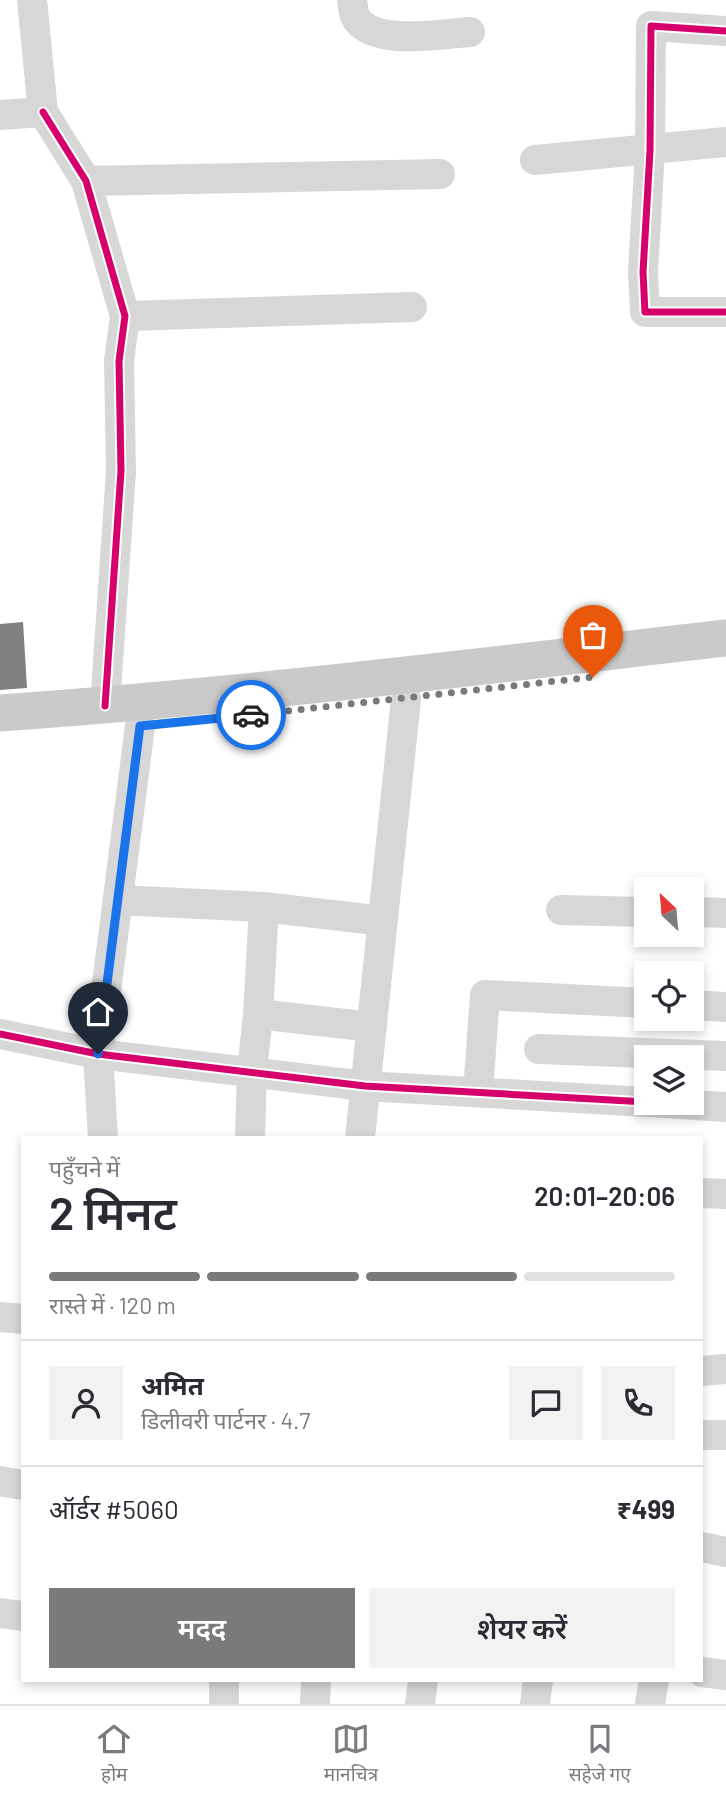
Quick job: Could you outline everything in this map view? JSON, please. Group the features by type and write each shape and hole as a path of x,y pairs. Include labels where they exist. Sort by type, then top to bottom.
{"main road":[{"path":"0,713 105,706 404,676 726,638"},
{"path":"0,736 140,726 407,699 726,661"}],"street":[{"path":"32,0 43,112 86,181 125,316 119,361 121,471 105,706"},
{"path":"352,0 355,17 371,31 391,37 470,32"},
{"path":"726,31 651,13 650,151 643,272 645,312 726,312"},
{"path":"0,115 43,112"},
{"path":"535,160 726,142"},
{"path":"86,181 440,174"},
{"path":"125,316 412,307"},
{"path":"360,1136 407,699"},
{"path":"103,1136 98,1054 140,726"},
{"path":"118,900 264,907 383,921"},
{"path":"250,1136 264,907"},
{"path":"561,910 634,912"},
{"path":"704,912 726,913"},
{"path":"478,1092 485,995 634,1002"},
{"path":"704,1006 726,1007"},
{"path":"258,1014 372,1027"},
{"path":"0,1034 98,1054 365,1086 634,1101"},
{"path":"539,1049 726,1056"},
{"path":"704,1106 726,1107"},
{"path":"703,1193 726,1194"},
{"path":"0,1317 21,1319"},
{"path":"703,1371 726,1369"},
{"path":"703,1435 726,1435"},
{"path":"0,1481 21,1485"},
{"path":"703,1547 726,1552"},
{"path":"0,1613 21,1616"},
{"path":"703,1672 726,1675"},
{"path":"224,1682 225,1704"},
{"path":"315,1704 316,1682"},
{"path":"420,1704 422,1682"},
{"path":"535,1704 538,1682"},
{"path":"650,1704 654,1682"}],"building":[{"path":"23,622 27,688 0,690 0,624"}],"cycle path":[{"path":"726,31 651,26 650,151 643,272 645,312 726,312"},
{"path":"43,112 86,181 125,316 119,361 121,471 105,706"},
{"path":"0,1034 98,1054 365,1086 634,1101"}],"way so far":[{"path":"251,715 593,677"}],"route":[{"path":"98,1054 140,726 251,715"}]}
